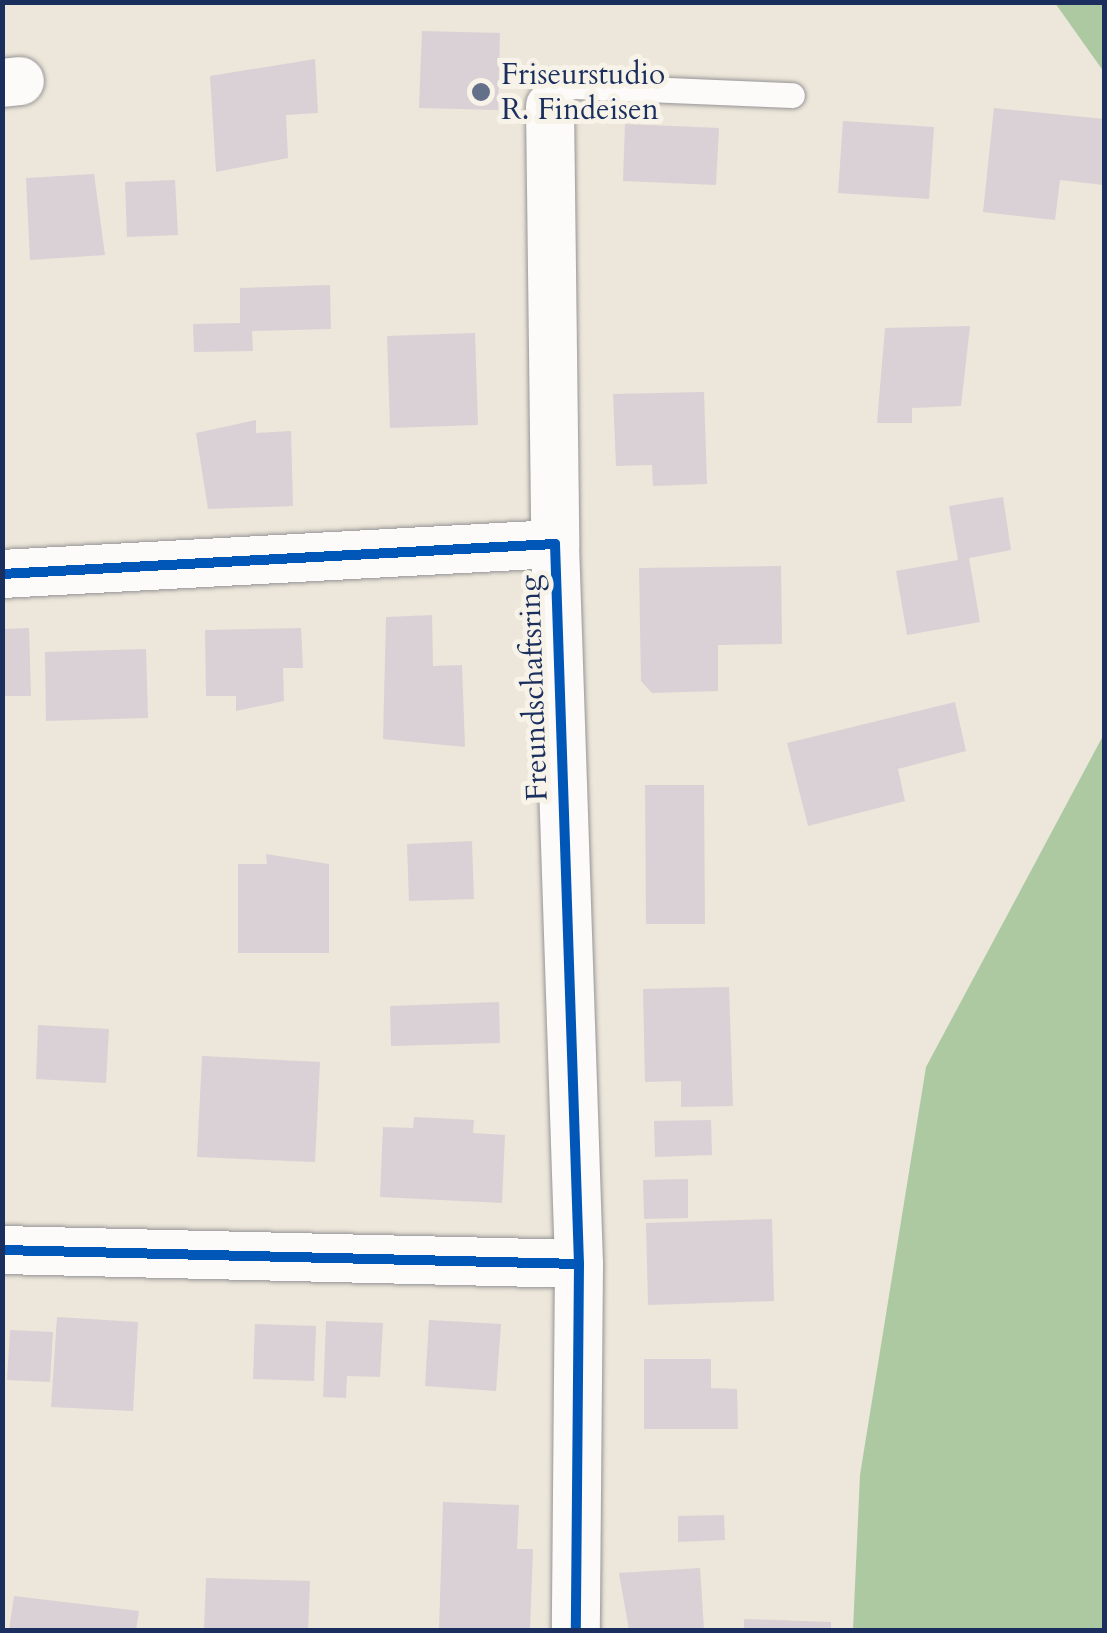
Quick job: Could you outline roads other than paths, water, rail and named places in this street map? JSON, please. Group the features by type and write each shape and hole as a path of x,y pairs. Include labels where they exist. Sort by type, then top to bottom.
{"street":[{"name":"Freundschaftsring","path":"550,106 554,544 579,1264 576,1630"},
{"name":"Freundschaftsring","path":"2,574 554,544"},
{"path":"2,1250 579,1264"}],"lane":[{"path":"550,106 559,89 574,86 792,95"}],"place":[{"name":"Friseurstudio R. Findeisen","path":"481,92"}]}
